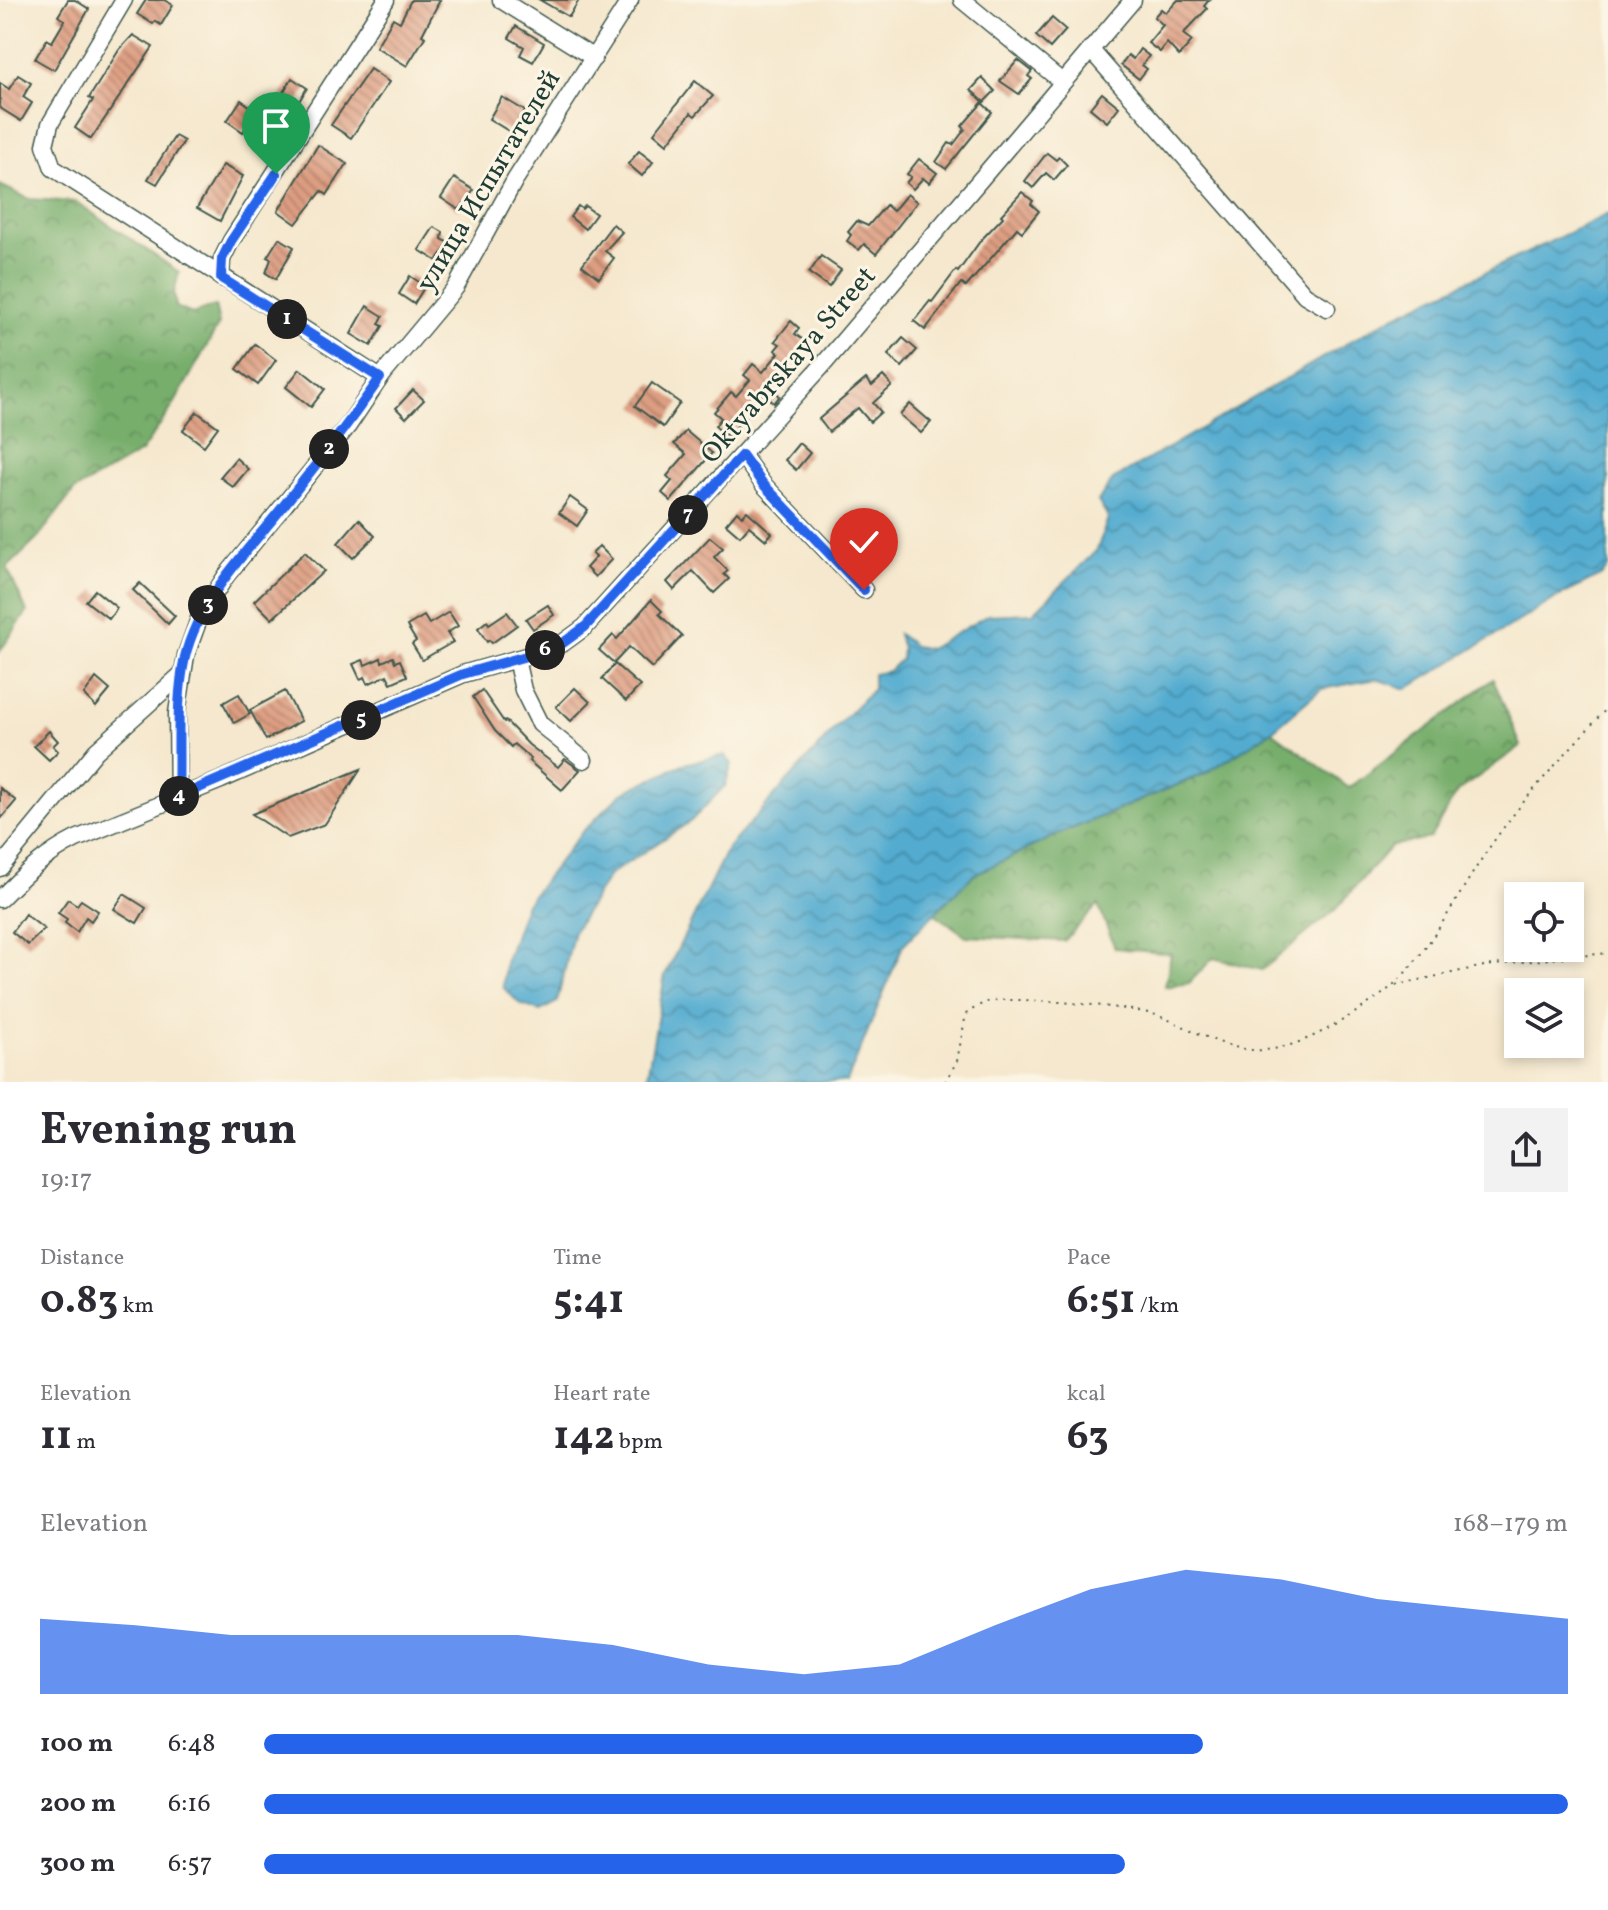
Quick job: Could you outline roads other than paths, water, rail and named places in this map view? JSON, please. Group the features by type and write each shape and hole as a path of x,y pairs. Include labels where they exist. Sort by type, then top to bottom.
{"street":[{"path":"124,0 50,124 45,145 53,168 380,378"},
{"path":"221,278 222,259 231,241 386,0"},
{"path":"501,0 594,58"},
{"name":"улица Испытателей","path":"178,797 177,713 186,655 200,616 226,576 348,426 380,378 456,287 515,180 630,0"},
{"path":"962,0 1061,81"},
{"name":"Oktyabrskaya Street","path":"0,899 56,849 463,674 563,643 585,627 822,366 1061,81 1133,0"},
{"path":"1090,49 1305,295 1327,308"},
{"path":"742,455 763,484 864,590"},
{"path":"516,659 523,690 540,724 584,760"},
{"path":"0,868 96,751 183,673"}],"water":[{"path":"1608,214 1608,568 1602,575 1558,597 1407,689 1376,679 1321,689 1272,731 1206,773 1059,834 973,875 903,945 847,1082 646,1082 665,975 727,849 873,689 873,674 889,671 901,659 898,634 914,646 929,649 988,615 1033,613 1097,550 1108,518 1098,501 1113,480 1394,316"},
{"path":"725,755 732,764 725,786 691,821 609,875 574,931 557,1002 540,1011 520,1004 503,987 505,963 525,905 582,832 622,793 683,764"}]}
